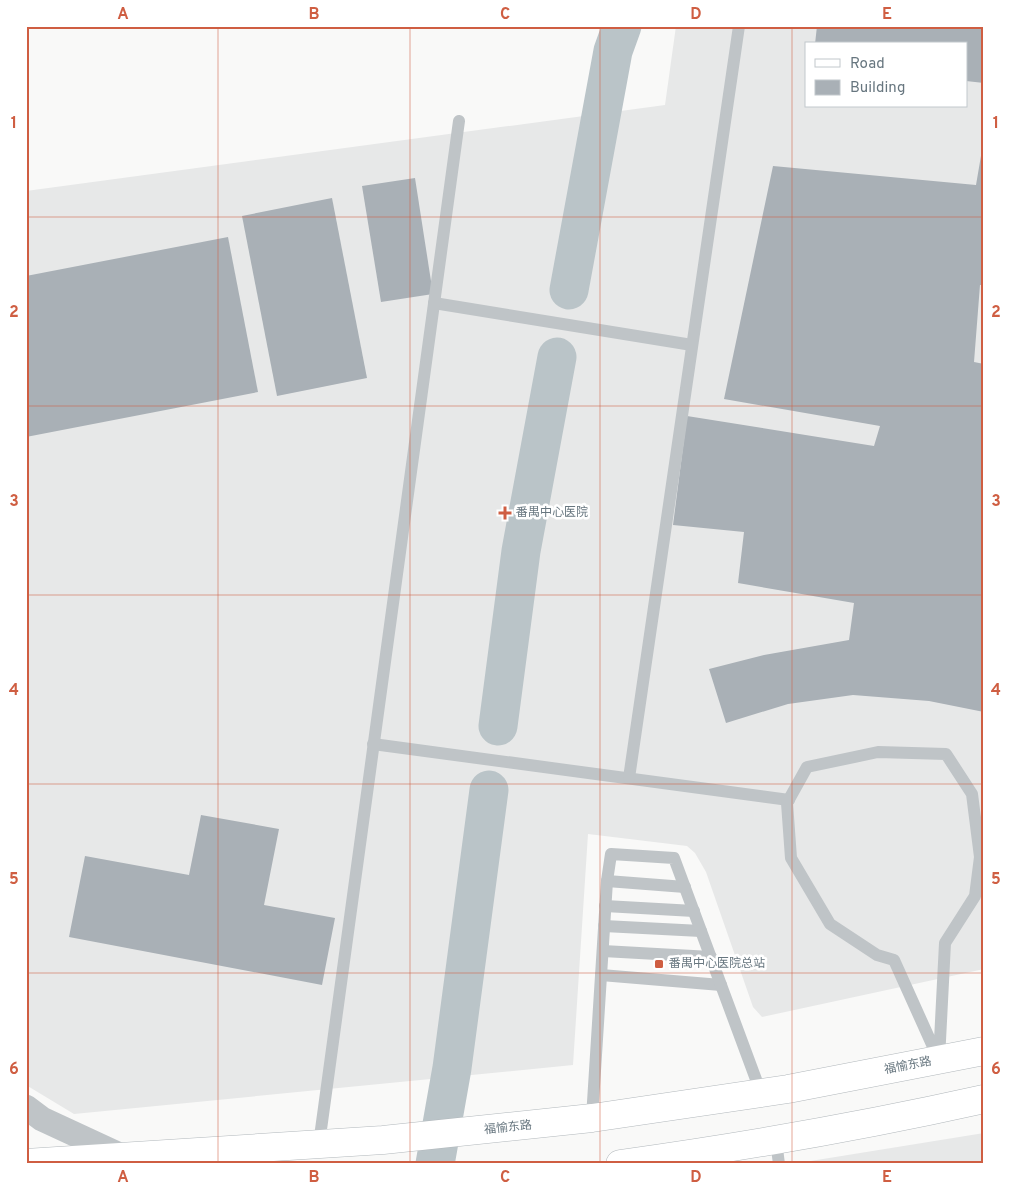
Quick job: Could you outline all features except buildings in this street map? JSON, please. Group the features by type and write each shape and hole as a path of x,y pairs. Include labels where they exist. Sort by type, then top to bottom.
{"street":[{"name":"福愉东路","path":"26,1163 124,1157 156,1159 491,1130 592,1118 762,1093 984,1051"},
{"path":"620,1164 778,1152 908,1116 984,1099"},
{"path":"26,1107 42,1119 124,1157"}],"lane":[{"path":"629,778 739,26"},
{"path":"319,1144 459,121"},
{"path":"434,303 692,345"},
{"path":"374,744 789,800"},
{"path":"878,752 946,754 972,794 980,857 974,896 945,942 939,1060 894,960 877,955 830,924 791,858 787,802 807,767 878,752"},
{"path":"592,1118 605,906 611,854 674,858 762,1093"},
{"path":"607,881 685,887"},
{"path":"605,906 694,911"},
{"path":"604,926 701,931"},
{"path":"603,951 711,957"},
{"path":"601,975 721,985"}],"shaded area":[{"name":"番禺中心医院","path":"676,26 984,26 984,969 762,1017 753,1007 706,872 695,853 687,846 588,834 573,1065 74,1114 26,1085 26,191 665,105"},
{"path":"984,1133 984,1164 792,1164"}],"waterway":[{"path":"569,290 613,51 622,26"},
{"path":"498,726 521,551 557,357"},
{"path":"435,1164 452,1068 489,790"}],"place":[{"name":"番禺中心医院","path":"505,513"},
{"name":"番禺中心医院总站","path":"659,964"}]}
